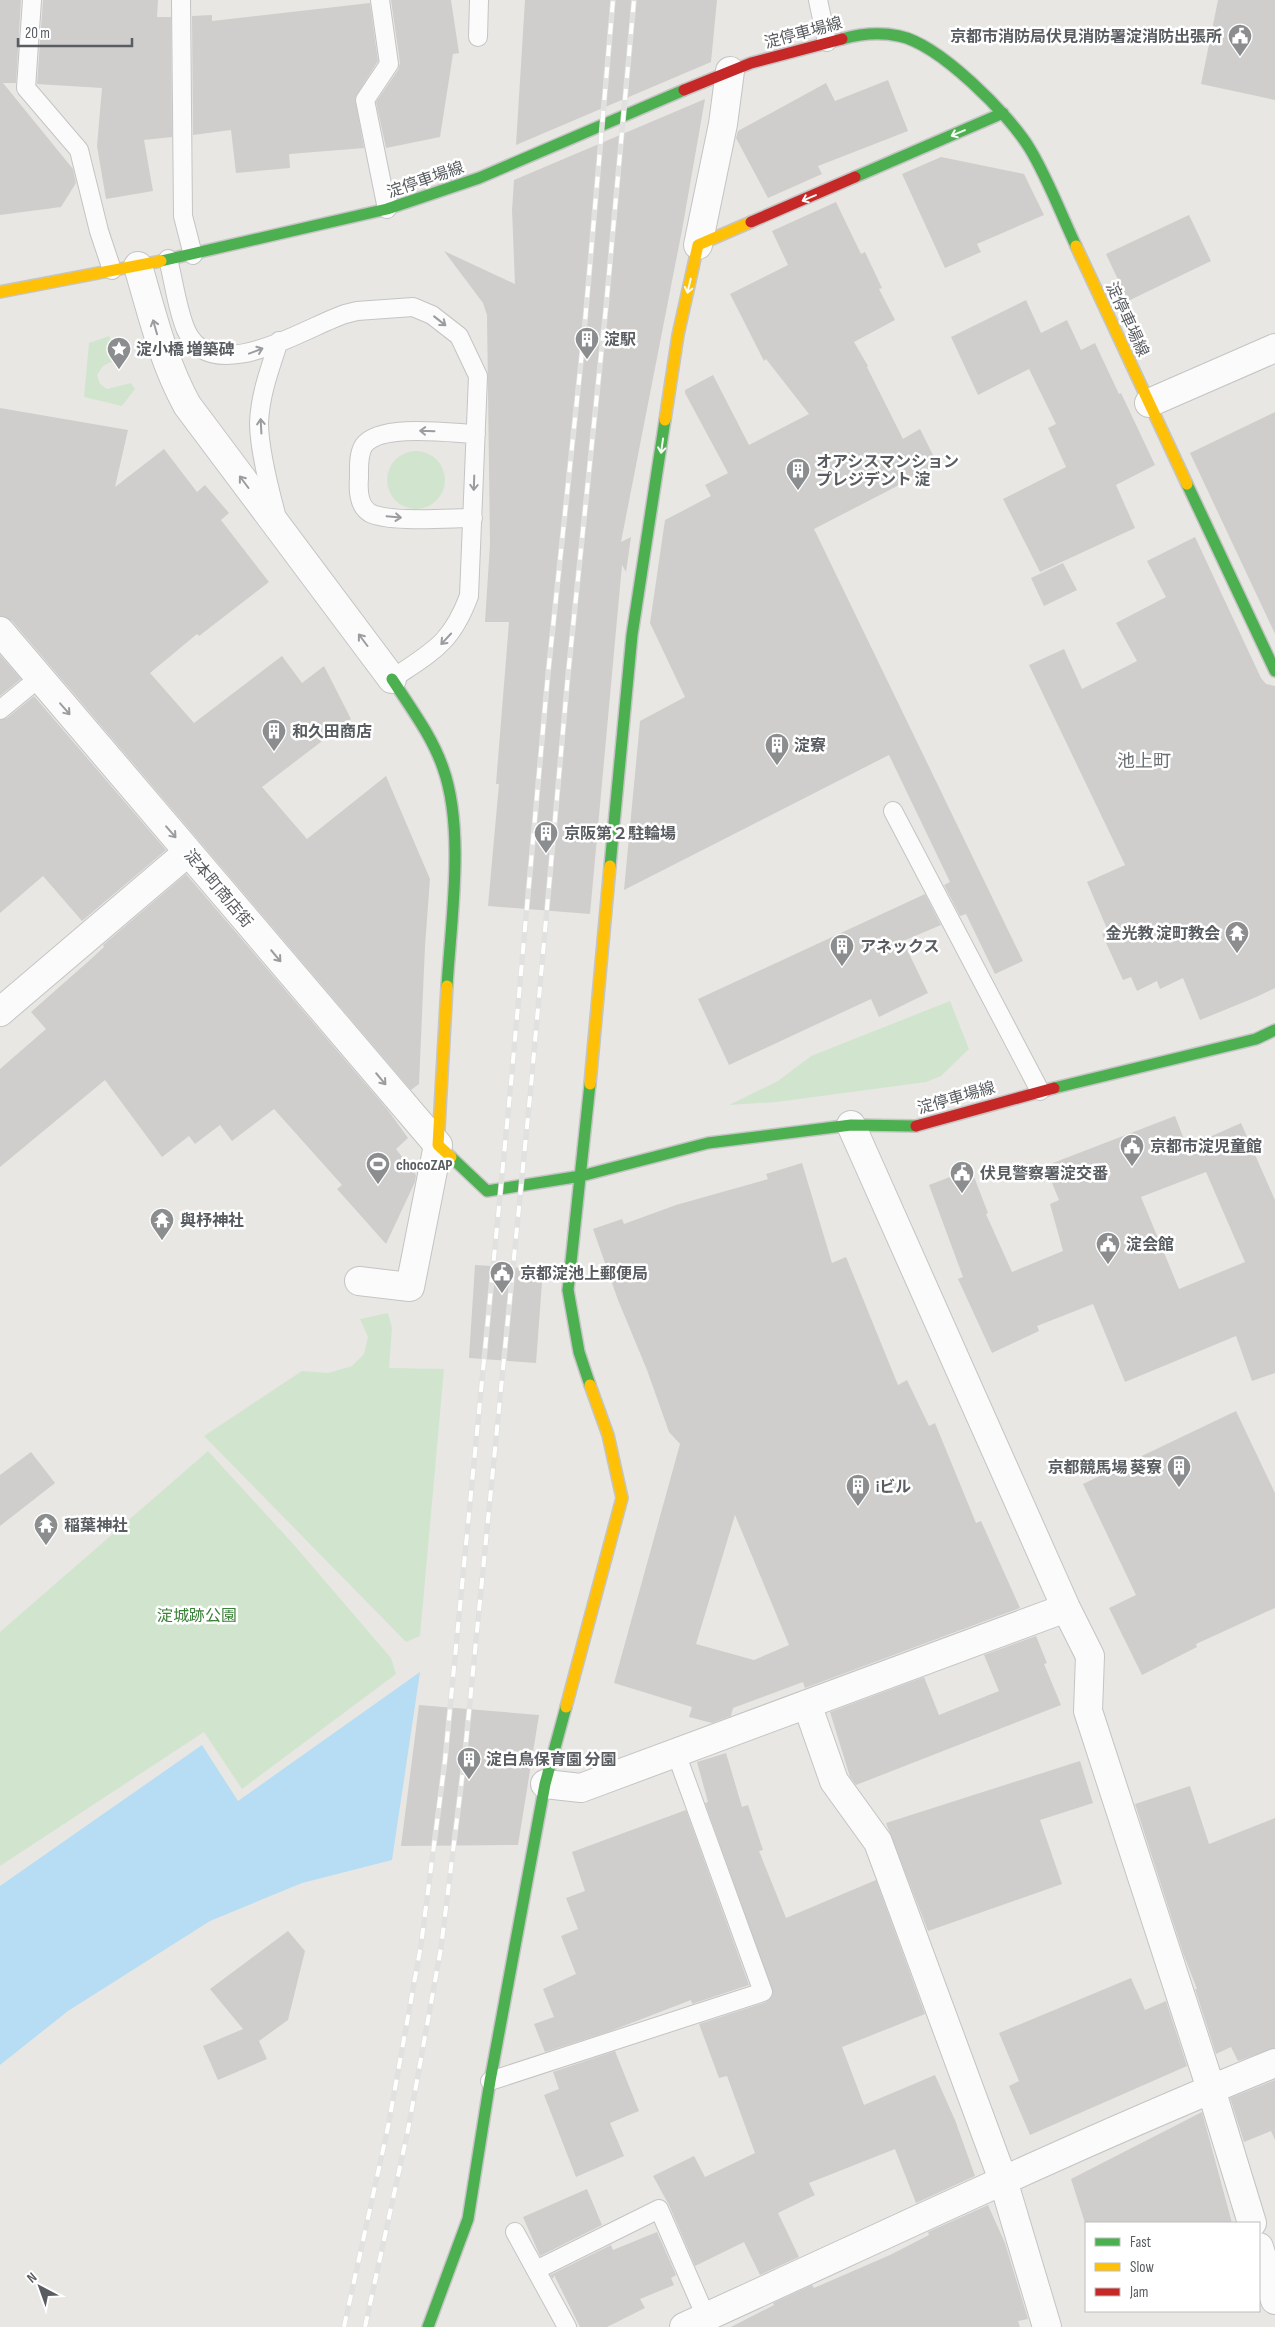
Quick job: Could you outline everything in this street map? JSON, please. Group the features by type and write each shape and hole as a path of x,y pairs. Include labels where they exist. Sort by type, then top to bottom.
{"street":[{"name":"淀停車場線","path":"0,292 193,254 387,209 479,178 730,71 861,34 899,36 924,45 955,69 1003,113 1030,149 1275,671"},
{"path":"428,2327 468,2219 490,2081 545,1784 622,1498 608,1435 579,1352 568,1290 581,1176 632,635 678,336 723,124 730,71"},
{"path":"698,245 1003,113"},
{"path":"125,268 178,389 187,405 392,679 433,745 446,779 453,810 455,845 438,1145 410,1287 359,1281"},
{"path":"1149,403 1275,348"},
{"name":"淀本町商店街","path":"0,631 438,1145"},
{"path":"0,1012 188,852"},
{"name":"淀停車場線","path":"438,1145 487,1191 581,1176 708,1143 851,1125 916,1126 1040,1090 1256,1039 1275,1030"},
{"path":"851,1125 1066,1608 1090,1656 1088,1711 1252,2222"},
{"path":"545,1784 581,1788 1066,1608"},
{"path":"807,1704 834,1782 878,1842 1003,2180 1047,2327"},
{"path":"695,2322 1003,2180 1210,2089 1275,2063"},
{"path":"1260,2250 1275,2300"}],"lane":[{"path":"32,0 26,88 79,150 99,231 125,268"},
{"path":"181,0 183,216 193,254"},
{"path":"380,0 389,64 365,100 387,209"},
{"path":"478,37 480,0"},
{"path":"818,0 828,42"},
{"path":"168,259 186,330 195,344 206,351 232,356 250,354 329,319 357,311 413,307 432,315 459,336 478,376 469,596 460,620 438,647 392,679"},
{"path":"278,526 268,482 259,424 265,383 279,341"},
{"path":"472,518 388,517 370,513 361,503 358,492 360,456 365,444 376,438 395,431 476,434"},
{"path":"0,710 39,678"},
{"path":"893,812 1040,1090"},
{"path":"490,2081 764,1992 676,1753"},
{"path":"536,2270 659,2209 695,2322"},
{"path":"515,2232 567,2327"}],"green space":[{"path":"109,336 119,358 103,366 97,375 100,384 107,389 131,383 135,389 122,406 84,397 89,343"},
{"path":"416,451 427,453 440,464 445,480 443,491 432,504 416,509 405,507 392,496 387,480 389,469 400,456"},
{"path":"950,1001 969,1049 941,1076 926,1082 777,1102 729,1105 778,1081 811,1056"},
{"path":"388,1313 392,1328 389,1368 444,1369 420,1636 406,1642 204,1436 302,1371 328,1373 352,1366 364,1354 368,1337 360,1319"},
{"name":"淀城跡公園","path":"208,1451 295,1546 391,1658 396,1674 242,1789 204,1732 0,1866 0,1632"}],"water":[{"path":"420,1672 392,1860 302,1883 210,1921 68,2011 0,2065 0,1886 202,1745 238,1801"}],"building":[{"path":"0,0 21,0 16,83 3,83 73,169 76,183 61,207 0,215"},
{"path":"43,0 158,0 157,17 171,17 172,137 144,140 153,191 106,199 97,146 102,88 37,84"},
{"path":"391,0 451,0 459,53 453,54 440,137 386,148 376,102 398,70 400,63"},
{"path":"525,0 717,0 711,62 516,145"},
{"path":"1218,0 1275,0 1275,100 1201,84"},
{"path":"370,3 378,61 355,98 364,148 289,154 290,168 236,173 231,130 193,135 192,16 212,15 212,21"},
{"path":"888,80 908,131 818,166 822,174 768,198 736,138 738,131 826,83 835,101"},
{"name":"淀駅","path":"705,99 682,230 621,542 631,537 626,572 622,565 590,914 488,906 499,784 496,784 509,622 485,622 490,544 487,315 483,303 444,251 515,284 512,210 514,180"},
{"path":"941,157 1024,174 1044,215 977,244 981,252 945,268 902,174"},
{"path":"836,202 861,254 865,252 882,288 879,289 895,320 854,342 868,366 903,439 920,429 938,465 814,529 1023,961 995,974 966,914 960,916 944,885 950,882 889,755 624,890 640,721 685,697 650,623 665,520 711,496 705,485 728,473 685,390 713,375 749,445 809,414 766,359 764,361 730,294 788,265 772,231"},
{"path":"1189,215 1211,261 1128,301 1106,254"},
{"path":"1026,300 1041,333 1067,320 1081,350 1095,343 1155,465 1116,485 1135,528 1040,572 1003,499 1066,467 1048,428 1056,424 1029,369 978,395 951,337"},
{"path":"0,408 128,430 115,487 164,449 197,492 205,485 229,513 221,520 269,582 199,636 197,634 150,673 194,723 282,656 302,683 324,666 351,719 262,787 307,839 386,776 430,879 419,1084 411,1090 12,621 0,616"},
{"path":"1275,412 1275,634 1190,453"},
{"path":"1195,537 1261,678 1266,684 1275,686 1275,988 1200,1020 1183,978 1160,989 1157,981 1137,991 1131,977 1123,980 1102,934 1108,931 1087,882 1125,865 1029,665 1064,649 1082,689 1137,661 1116,623 1166,597 1147,561"},
{"path":"1063,563 1077,590 1044,606 1031,578"},
{"path":"0,655 21,679 0,696"},
{"path":"34,696 166,850 82,921 43,876 0,913 0,720 7,718"},
{"path":"186,874 387,1109 408,1138 396,1149 416,1175 415,1182 386,1244 337,1189 342,1185 274,1109 232,1141 220,1125 195,1144 189,1136 162,1157 105,1080 0,1167 0,1069 46,1029 31,1012 104,947 103,945"},
{"name":"アネックス","path":"925,894 941,925 903,941 928,993 879,1017 871,999 729,1065 698,999"},
{"path":"1175,1116 1187,1147 1241,1123 1275,1200 1275,1373 1252,1381 1236,1336 1125,1382 1093,1304 1037,1326 1039,1331 992,1353 958,1279 963,1277 929,1185 971,1169 988,1213 986,1214 1012,1272 1063,1251 1050,1204 1059,1200 1045,1166","holes":["1206,1172 1245,1262 1179,1289 1141,1197"]},
{"path":"802,1163 832,1263 846,1257 898,1385 907,1380 929,1426 935,1423 976,1523 981,1521 1020,1608 805,1688 803,1682 733,1708 731,1716 712,1723 689,1717 692,1707 614,1683 680,1444 669,1432 593,1229 622,1219 624,1224 676,1205 768,1179 766,1174","holes":["735,1515 789,1645 754,1660 696,1644"]},
{"path":"475,1265 543,1269 536,1363 469,1358"},
{"path":"1236,1411 1275,1493 1275,1608 1196,1644 1197,1647 1142,1675 1109,1608 1136,1595 1083,1484"},
{"path":"31,1452 55,1483 0,1526 0,1475"},
{"path":"1036,1636 1047,1663 1044,1664 1061,1705 856,1785 850,1777 830,1712 924,1677 939,1715 999,1691 984,1655"},
{"name":"淀白鳥保育園 分園","path":"419,1705 539,1715 518,1845 401,1846"},
{"path":"726,1753 742,1807 748,1805 763,1850 759,1851 786,1918 876,1880 925,2014 842,2047 864,2105 935,2075 955,2120 975,2176 916,2203 895,2149 809,2183 815,2195 778,2213 799,2257 760,2275 744,2242 695,2266 669,2205 653,2176 694,2156 705,2177 755,2153 727,2076 719,2078 699,2024 766,2002 773,1993 705,1803 708,1802 697,1762"},
{"path":"1080,1761 1093,1803 1040,1820 1062,1884 928,1931 886,1823"},
{"path":"1190,1786 1209,1844 1275,1818 1275,2048 1238,2061 1231,2047 1216,2054 1195,1989 1197,1989 1183,1953 1135,1804"},
{"path":"686,1810 749,1985 692,2004 691,2000 608,2032 545,2052 534,2024 554,2017 543,1989 576,1974 561,1936 578,1929 566,1898 585,1891 572,1852"},
{"path":"288,1931 305,1951 288,2020 259,2041 267,2059 218,2080 203,2046 243,2029 210,1989"},
{"path":"1131,1978 1145,2010 1166,2001 1187,2066 1030,2135 1009,2086 1019,2081 999,2033"},
{"path":"615,2051 639,2111 610,2123 624,2156 576,2177 544,2095 559,2089 553,2072"},
{"path":"1275,2080 1275,2140 1271,2131 1244,2142 1230,2098"},
{"path":"1202,2112 1232,2222 1085,2223 1071,2179"},
{"path":"587,2189 602,2225 540,2256 523,2217"},
{"path":"988,2205 1005,2243 1028,2319 1018,2321 1020,2327 731,2327 774,2305 773,2303 812,2285 814,2288 890,2255 929,2235 928,2232"},
{"path":"657,2232 676,2275 671,2278 674,2285 640,2299 645,2308 607,2327 580,2327 554,2275 553,2279 550,2275 611,2245 613,2250"}],"railway":[{"path":"344,2327 388,2127 421,1945 445,1760 511,1083 548,674 584,333 613,0"},
{"path":"365,2327 408,2130 441,1948 464,1762 531,1086 568,675 606,307 634,0"}],"traffic: fast":[{"path":"842,39 870,34 899,36 933,52 972,82 1020,134 1037,160 1076,246"},
{"path":"161,261 387,209 479,178 684,90"},
{"path":"855,177 1003,113"},
{"path":"610,866 632,635 665,420"},
{"path":"1187,484 1275,671"},
{"path":"392,679 433,745 443,768 450,792 455,847 455,876 447,986"},
{"path":"1054,1088 1256,1039 1275,1030"},
{"path":"590,1084 568,1290 579,1352 590,1385"},
{"path":"451,1157 487,1191 581,1176 708,1143 851,1125 916,1126"},
{"path":"428,2327 468,2219 490,2081 545,1784 566,1707"}],"traffic: slow":[{"path":"665,420 678,335 698,245 751,222"},
{"path":"1076,246 1187,484"},
{"path":"0,292 161,261"},
{"path":"590,1084 610,866"},
{"path":"447,986 438,1145 451,1157"},
{"path":"566,1707 622,1498 608,1435 590,1385"}],"traffic: jam":[{"path":"684,90 751,63 842,39"},
{"path":"751,222 855,177"},
{"path":"916,1126 1054,1088"}],"place":[{"name":"京都市消防局伏見消防署淀消防出張所","path":"1240,57"},
{"name":"淀駅","path":"587,360"},
{"name":"淀小橋 増築碑","path":"119,370"},
{"name":"オアシスマンション プレジデント 淀","path":"798,491"},
{"name":"和久田商店","path":"274,752"},
{"name":"淀寮","path":"777,766"},
{"name":"京阪第２駐輪場","path":"546,854"},
{"name":"金光教 淀町教会","path":"1237,954"},
{"name":"アネックス","path":"842,967"},
{"name":"京都市淀児童館","path":"1132,1167"},
{"name":"chocoZAP","path":"378,1185"},
{"name":"伏見警察署淀交番","path":"962,1194"},
{"name":"與杼神社","path":"162,1241"},
{"name":"淀会館","path":"1108,1265"},
{"name":"京都淀池上郵便局","path":"502,1294"},
{"name":"京都競馬場 葵寮","path":"1179,1488"},
{"name":"iビル","path":"858,1507"},
{"name":"稲葉神社","path":"46,1546"},
{"name":"淀白鳥保育園 分園","path":"469,1780"}],"district":[{"name":"池上町","path":"1144,761"}]}
